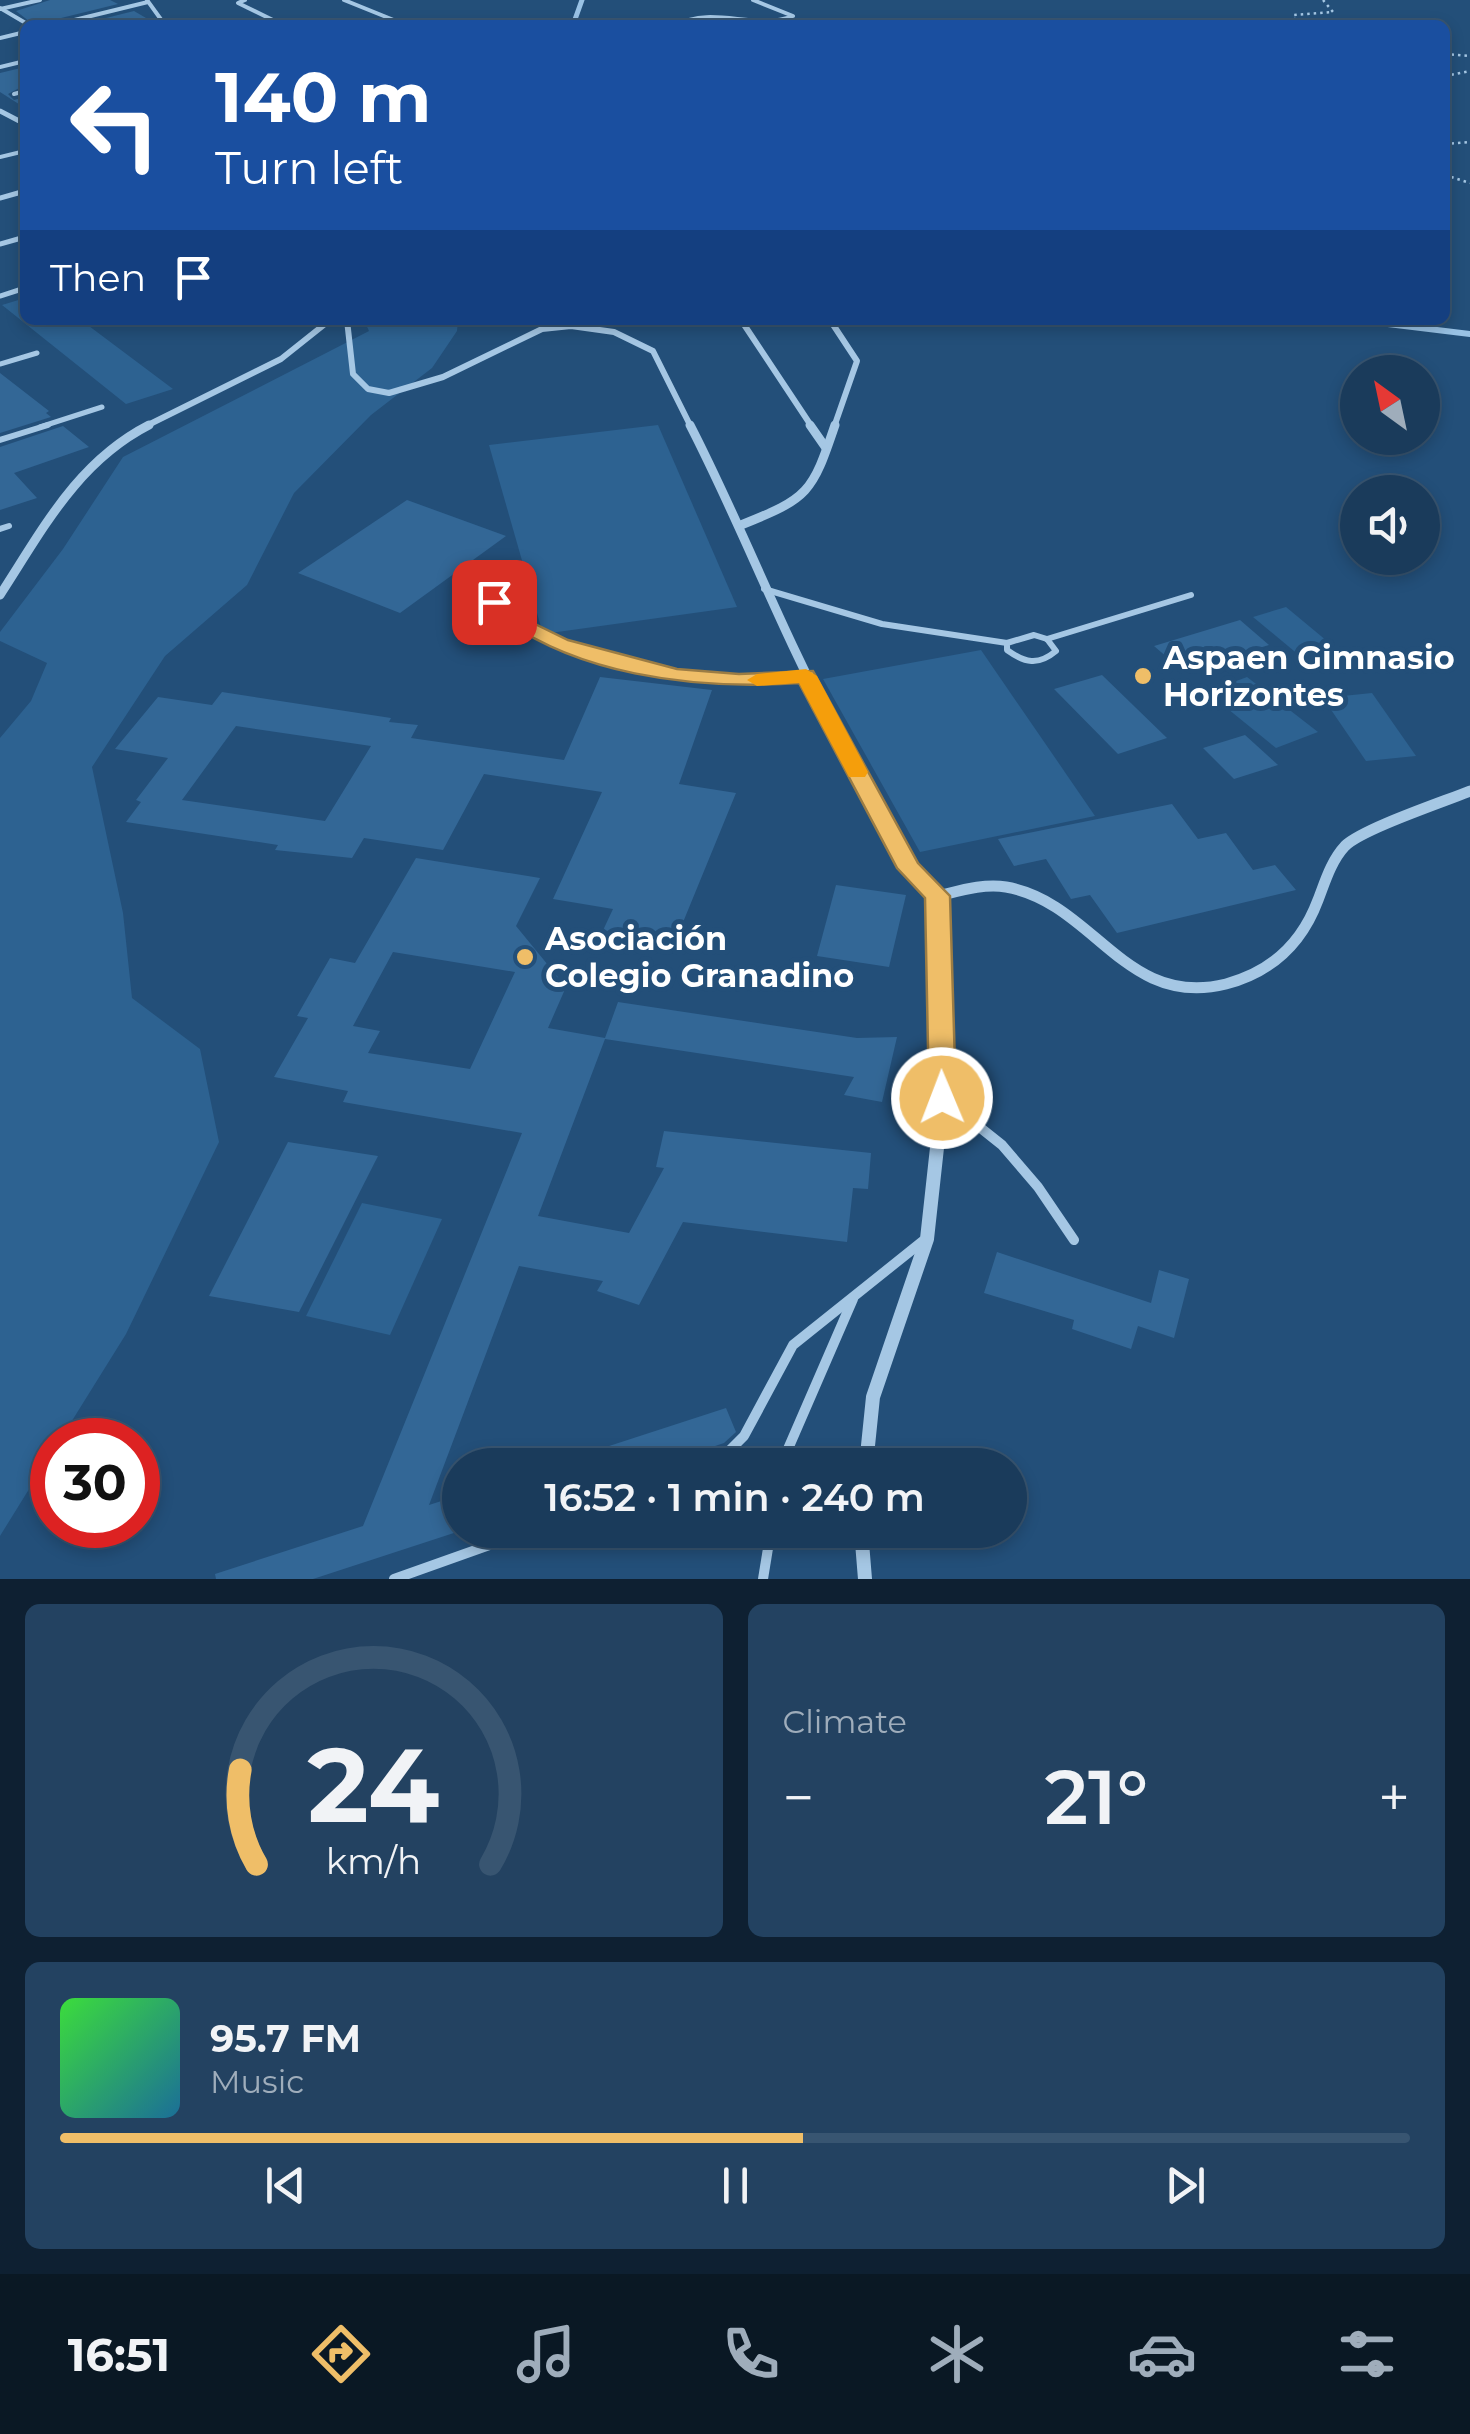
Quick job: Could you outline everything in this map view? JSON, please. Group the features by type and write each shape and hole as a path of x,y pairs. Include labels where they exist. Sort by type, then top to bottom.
{"street":[{"path":"0,595 82,474 111,447 290,354 324,325"},
{"path":"347,325 351,372 362,385 390,392 440,380 513,338 544,328 578,326 635,339 654,351 740,525 764,589 806,676 909,868 938,896 942,1098 927,1239 873,1397 868,1448"},
{"path":"744,325 826,448"},
{"path":"740,525 808,494 857,361 833,325"},
{"path":"938,896 1002,886 1021,890 1050,902 1146,980 1170,990 1209,989 1242,979 1287,952 1309,925 1335,854 1349,842 1470,791"},
{"path":"862,1548 865,1579"}],"lane":[{"path":"1,8 40,0"},
{"path":"245,0 238,3 272,20"},
{"path":"344,0 394,20"},
{"path":"753,0 793,16 783,20"},
{"path":"73,20 147,1"},
{"path":"690,20 752,20"},
{"path":"14,94 20,93"},
{"path":"0,364 38,353"},
{"path":"0,440 102,406"},
{"path":"764,589 882,624 1008,643 1020,635 1047,638 1191,594"},
{"path":"494,602 522,625 560,645 676,675 739,680 806,676"},
{"path":"1008,643 1012,656 1022,661 1044,662 1056,651 1047,638"},
{"path":"942,1098 1002,1145 1038,1187 1074,1240"},
{"path":"732,1448 744,1436 793,1345 927,1239"},
{"path":"789,1448 855,1295"},
{"path":"394,1579 481,1548"},
{"path":"763,1579 768,1548"}],"path":[{"path":"1302,20 1294,16 1333,12 1323,0"}],"shaded area":[{"path":"20,300 20,319 2,305"},
{"path":"27,325 88,325 173,389 126,404"},
{"path":"366,325 458,325 432,368 371,415 294,493 247,585 165,656 92,767 123,913 132,998 200,1049 219,1142 126,1334 74,1418 30,1418 30,1488 0,1536 0,738 31,701 47,663 0,641 0,632 63,549 123,457 369,331"},
{"path":"658,425 737,607 543,634 489,445"},
{"path":"1286,607 1333,646 1300,656 1253,617"},
{"path":"981,650 1095,816 920,852 823,679"},
{"path":"1247,677 1318,732 1276,748 1207,692"},
{"path":"1372,693 1416,756 1366,761 1323,698"},
{"path":"362,1203 442,1219 390,1335 306,1316"}],"building":[{"path":"50,0 110,0 118,4 53,20 28,20 16,11"},
{"path":"134,11 149,20 98,20"},
{"path":"20,68 20,88 8,94 14,100 20,98 20,105 0,92 0,73"},
{"path":"0,373 49,411 46,413 51,417 0,433"},
{"path":"63,426 89,447 14,473 37,498 0,510 0,447"},
{"path":"407,500 506,536 400,613 298,573"},
{"path":"1240,620 1269,645 1183,671 1154,646"},
{"path":"1102,675 1167,738 1118,754 1054,689"},
{"path":"600,677 712,690 679,784 736,793 670,954 598,941 613,909 553,899 602,792 484,774 443,850 364,838 352,858 275,850 278,845 126,822 141,802 136,800 168,758 115,749 158,697 212,705 222,692 418,725 411,738 564,760","holes":["236,726 371,746 325,821 182,800"]},
{"path":"1245,735 1278,765 1234,779 1203,748"},
{"path":"1172,804 1198,839 1226,833 1253,870 1275,865 1296,890 1117,933 1090,895 1071,899 1046,859 1014,866 998,839"},
{"path":"416,858 540,878 516,926 566,987 548,1028 605,1038 618,1002 857,1038 897,1037 882,1102 844,1095 854,1077 605,1039 538,1216 629,1233 664,1168 656,1167 664,1131 871,1153 868,1189 853,1188 847,1242 683,1222 639,1305 597,1291 603,1281 519,1266 450,1448 442,1448 442,1470 429,1505 442,1501 442,1537 313,1579 216,1579 215,1574 363,1526 522,1133 343,1102 348,1091 274,1077 308,1018 297,1016 330,958 355,963","holes":["393,952 515,972 470,1069 368,1053 380,1031 353,1026"]},
{"path":"836,885 906,895 889,967 817,956"},
{"path":"288,1142 378,1156 299,1312 209,1296"},
{"path":"997,1252 1151,1303 1159,1270 1189,1279 1174,1338 1138,1326 1131,1349 1072,1329 1074,1320 984,1293"},
{"path":"726,1408 736,1432 724,1443 709,1448 603,1448"}],"waterway":[{"path":"575,20 582,0"},
{"path":"1396,325 1470,334"}],"slow traffic":[{"path":"757,680 806,676 857,772"}],"place":[{"name":"Aspaen Gimnasio Horizontes","path":"1143,676"},
{"name":"Asociación Colegio Granadino","path":"525,957"}],"route":[{"path":"494,602 522,625 560,645 676,675 739,680 806,676 909,868 938,896 942,1098"}]}
